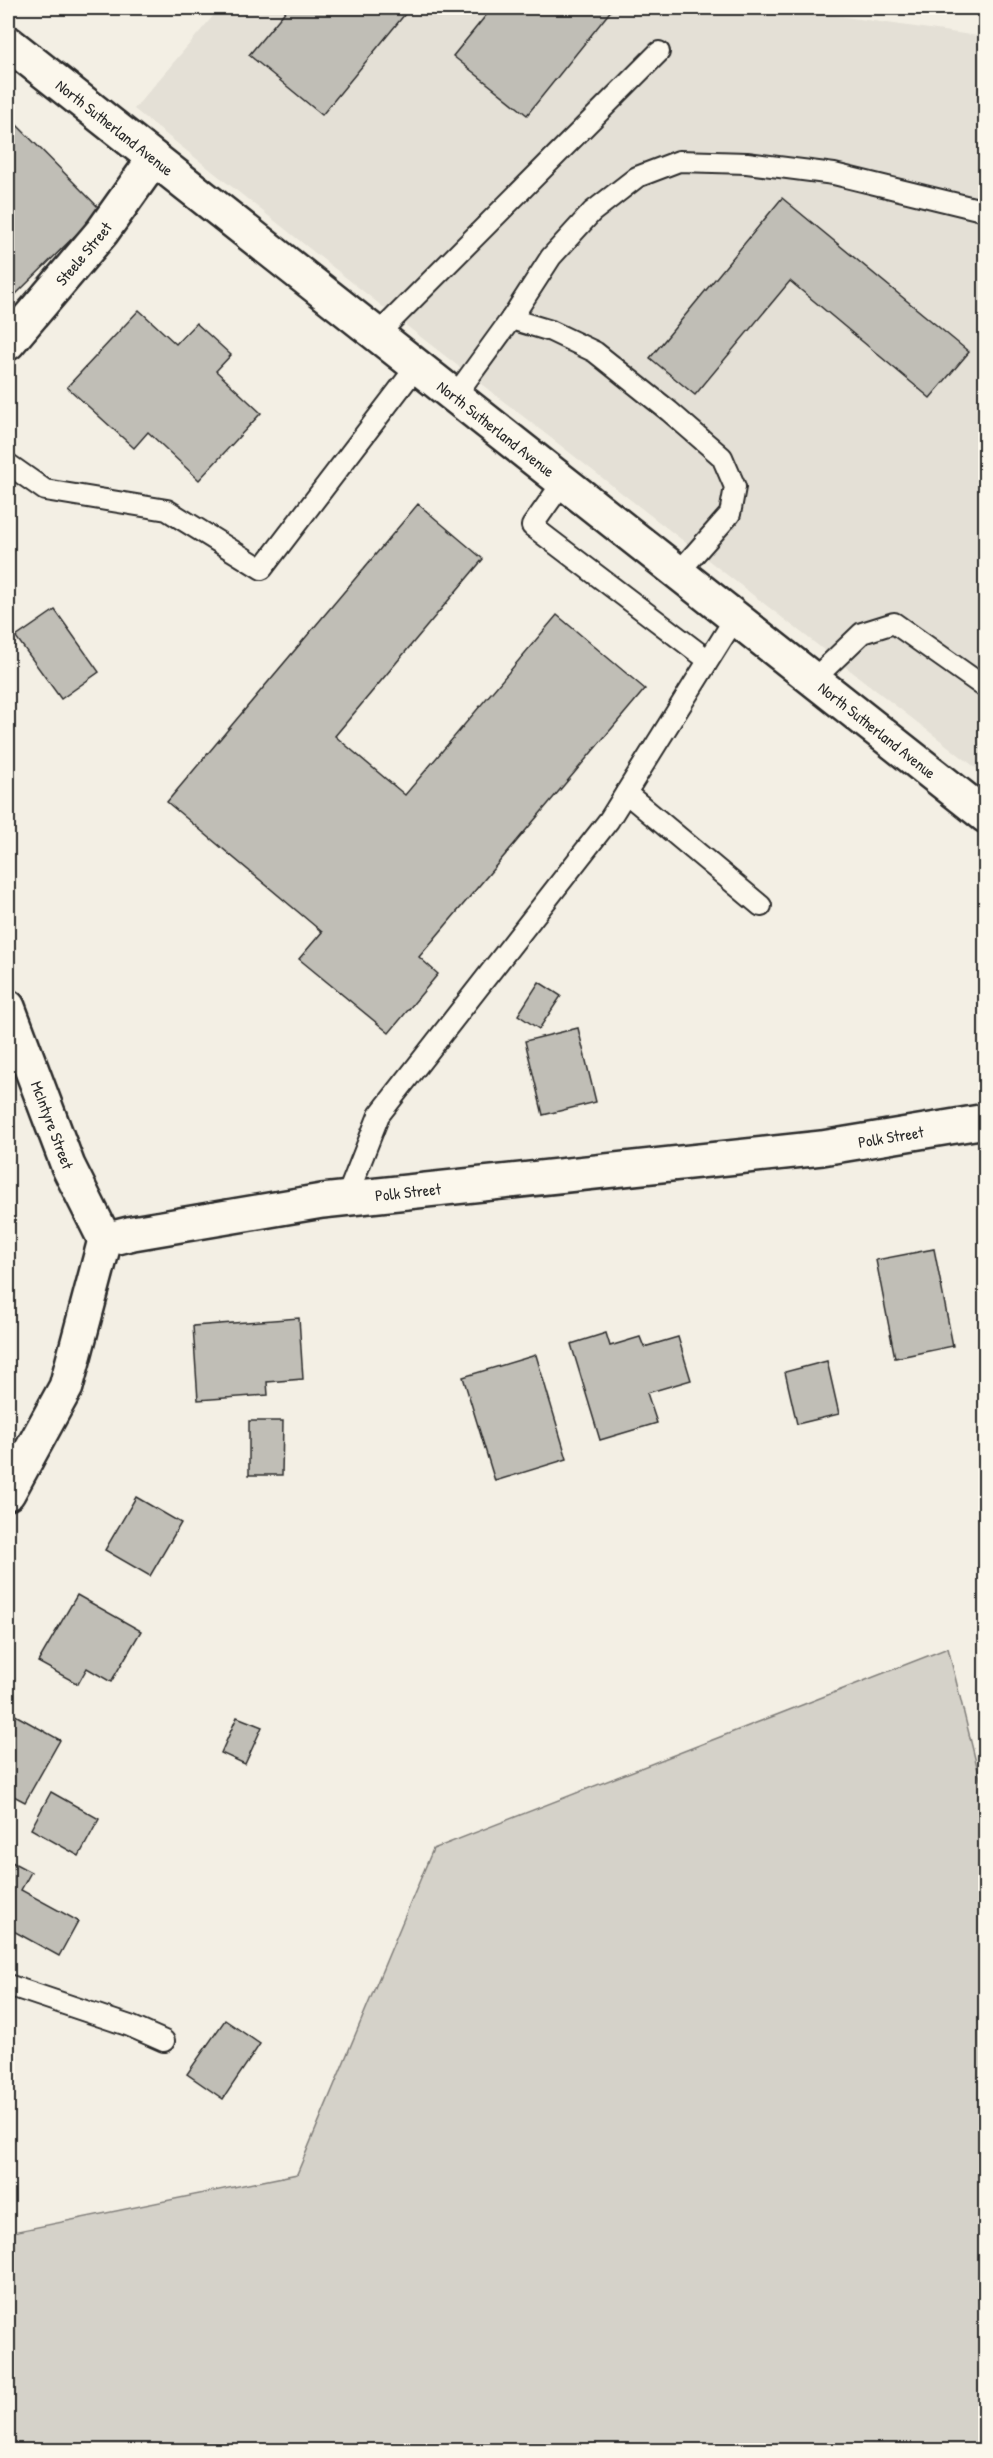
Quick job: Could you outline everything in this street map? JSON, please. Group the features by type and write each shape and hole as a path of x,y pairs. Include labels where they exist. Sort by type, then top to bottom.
{"street":[{"name":"North Sutherland Avenue","path":"8,43 986,816"},
{"name":"Steele Street","path":"8,343 102,232 154,159"},
{"name":"McIntyre Street","path":"8,1007 68,1166 105,1240"},
{"name":"Polk Street","path":"105,1240 133,1233 346,1199 822,1148 986,1120"},
{"path":"8,1493 66,1387 105,1240"}],"lane":[{"path":"377,335 659,52"},
{"path":"455,396 511,319 551,257 592,212 637,177 679,161 747,162 834,174 986,211"},
{"path":"511,319 551,331 595,352 722,457 735,487 729,514 678,573"},
{"path":"8,464 45,490 167,510 262,569 417,366"},
{"path":"563,482 532,526 708,660"},
{"path":"346,1199 379,1115 609,820 735,618"},
{"path":"813,680 862,633 894,623 986,688"},
{"path":"626,793 761,906"},
{"path":"8,1985 130,2026 164,2041"}],"shaded area":[{"path":"220,8 783,8 985,37 985,775 422,338 134,109"},
{"path":"948,1648 985,1799 985,2450 8,2450 8,2233 297,2174 433,1849"}],"building":[{"path":"288,8 410,8 322,115 249,55"},
{"path":"492,8 613,8 527,115 453,56"},
{"path":"8,116 101,210 8,302"},
{"path":"782,198 969,352 930,398 790,281 695,395 650,358"},
{"path":"139,310 176,344 196,323 231,355 216,371 261,413 199,480 148,432 134,448 67,387"},
{"path":"418,504 483,559 335,736 405,795 557,615 645,689 419,957 438,974 389,1033 299,959 322,932 167,802"},
{"path":"55,610 99,672 61,699 16,637"},
{"path":"539,982 561,996 539,1029 518,1015"},
{"path":"578,1028 596,1102 543,1115 525,1041"},
{"path":"934,1249 953,1346 895,1358 876,1260"},
{"path":"299,1318 303,1379 267,1382 268,1395 198,1400 193,1326"},
{"path":"606,1333 610,1346 640,1337 644,1347 678,1337 691,1380 647,1393 657,1423 600,1440 571,1344"},
{"path":"536,1355 567,1459 495,1481 463,1377"},
{"path":"827,1361 839,1414 797,1424 785,1372"},
{"path":"249,1421 283,1421 282,1475 249,1475"},
{"path":"136,1497 181,1523 150,1576 105,1550"},
{"path":"77,1595 141,1631 111,1682 87,1668 78,1684 38,1662"},
{"path":"8,1711 60,1740 25,1802 8,1793"},
{"path":"237,1717 262,1727 245,1764 221,1753"},
{"path":"51,1792 99,1819 79,1856 31,1829"},
{"path":"8,1860 31,1872 21,1890 78,1921 59,1956 8,1928"},
{"path":"225,2020 260,2044 223,2099 187,2074"}]}
